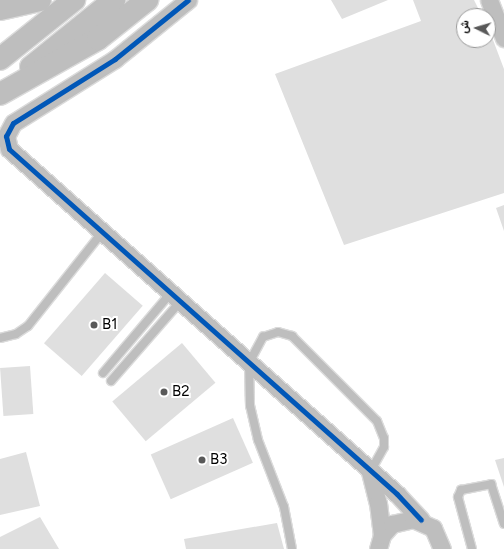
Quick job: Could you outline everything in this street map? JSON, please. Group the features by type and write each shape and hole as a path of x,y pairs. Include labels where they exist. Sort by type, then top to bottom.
{"highway":[{"path":"0,9 40,0"},
{"path":"0,59 74,0"},
{"path":"0,93 114,0"},
{"path":"0,93 98,39 147,0"}],"street":[{"path":"188,0 115,59 20,118 4,130 6,143 13,154 101,234 249,363 370,472 397,494 420,520 438,534 442,549"},
{"path":"489,0 504,38"},
{"path":"370,472 378,503 380,542"},
{"path":"380,542 398,521 420,520"}],"lane":[{"path":"0,338 16,334 28,326 101,234"},
{"path":"102,373 175,298"},
{"path":"111,381 175,298"},
{"path":"292,549 284,507 253,423 249,363 263,337 278,332 292,336 382,429 384,447 370,472"},
{"path":"472,549 458,497 461,490 491,484 504,524"}],"building":[{"path":"331,0 388,0 342,19"},
{"path":"413,0 474,0 478,8 456,8 456,48 496,48 504,69 504,193 344,245 275,74 421,21"},
{"path":"504,205 504,231 496,208"},
{"name":"B1","path":"105,273 143,306 82,376 44,343"},
{"name":"B2","path":"182,343 215,383 146,441 112,401"},
{"path":"30,366 33,414 3,416 0,368"},
{"name":"B3","path":"233,418 253,463 171,499 151,455"},
{"path":"26,452 40,506 0,515 0,459"},
{"path":"504,458 504,487 495,460"},
{"path":"40,517 59,549 0,549 0,537"},
{"path":"277,523 284,549 186,549 184,539"}],"cycle path":[{"path":"188,0 115,59 13,123 6,136 9,149 397,494 421,520"}],"place":[{"name":"B1","path":"94,325"},
{"name":"B2","path":"164,392"},
{"name":"B3","path":"202,460"}]}
